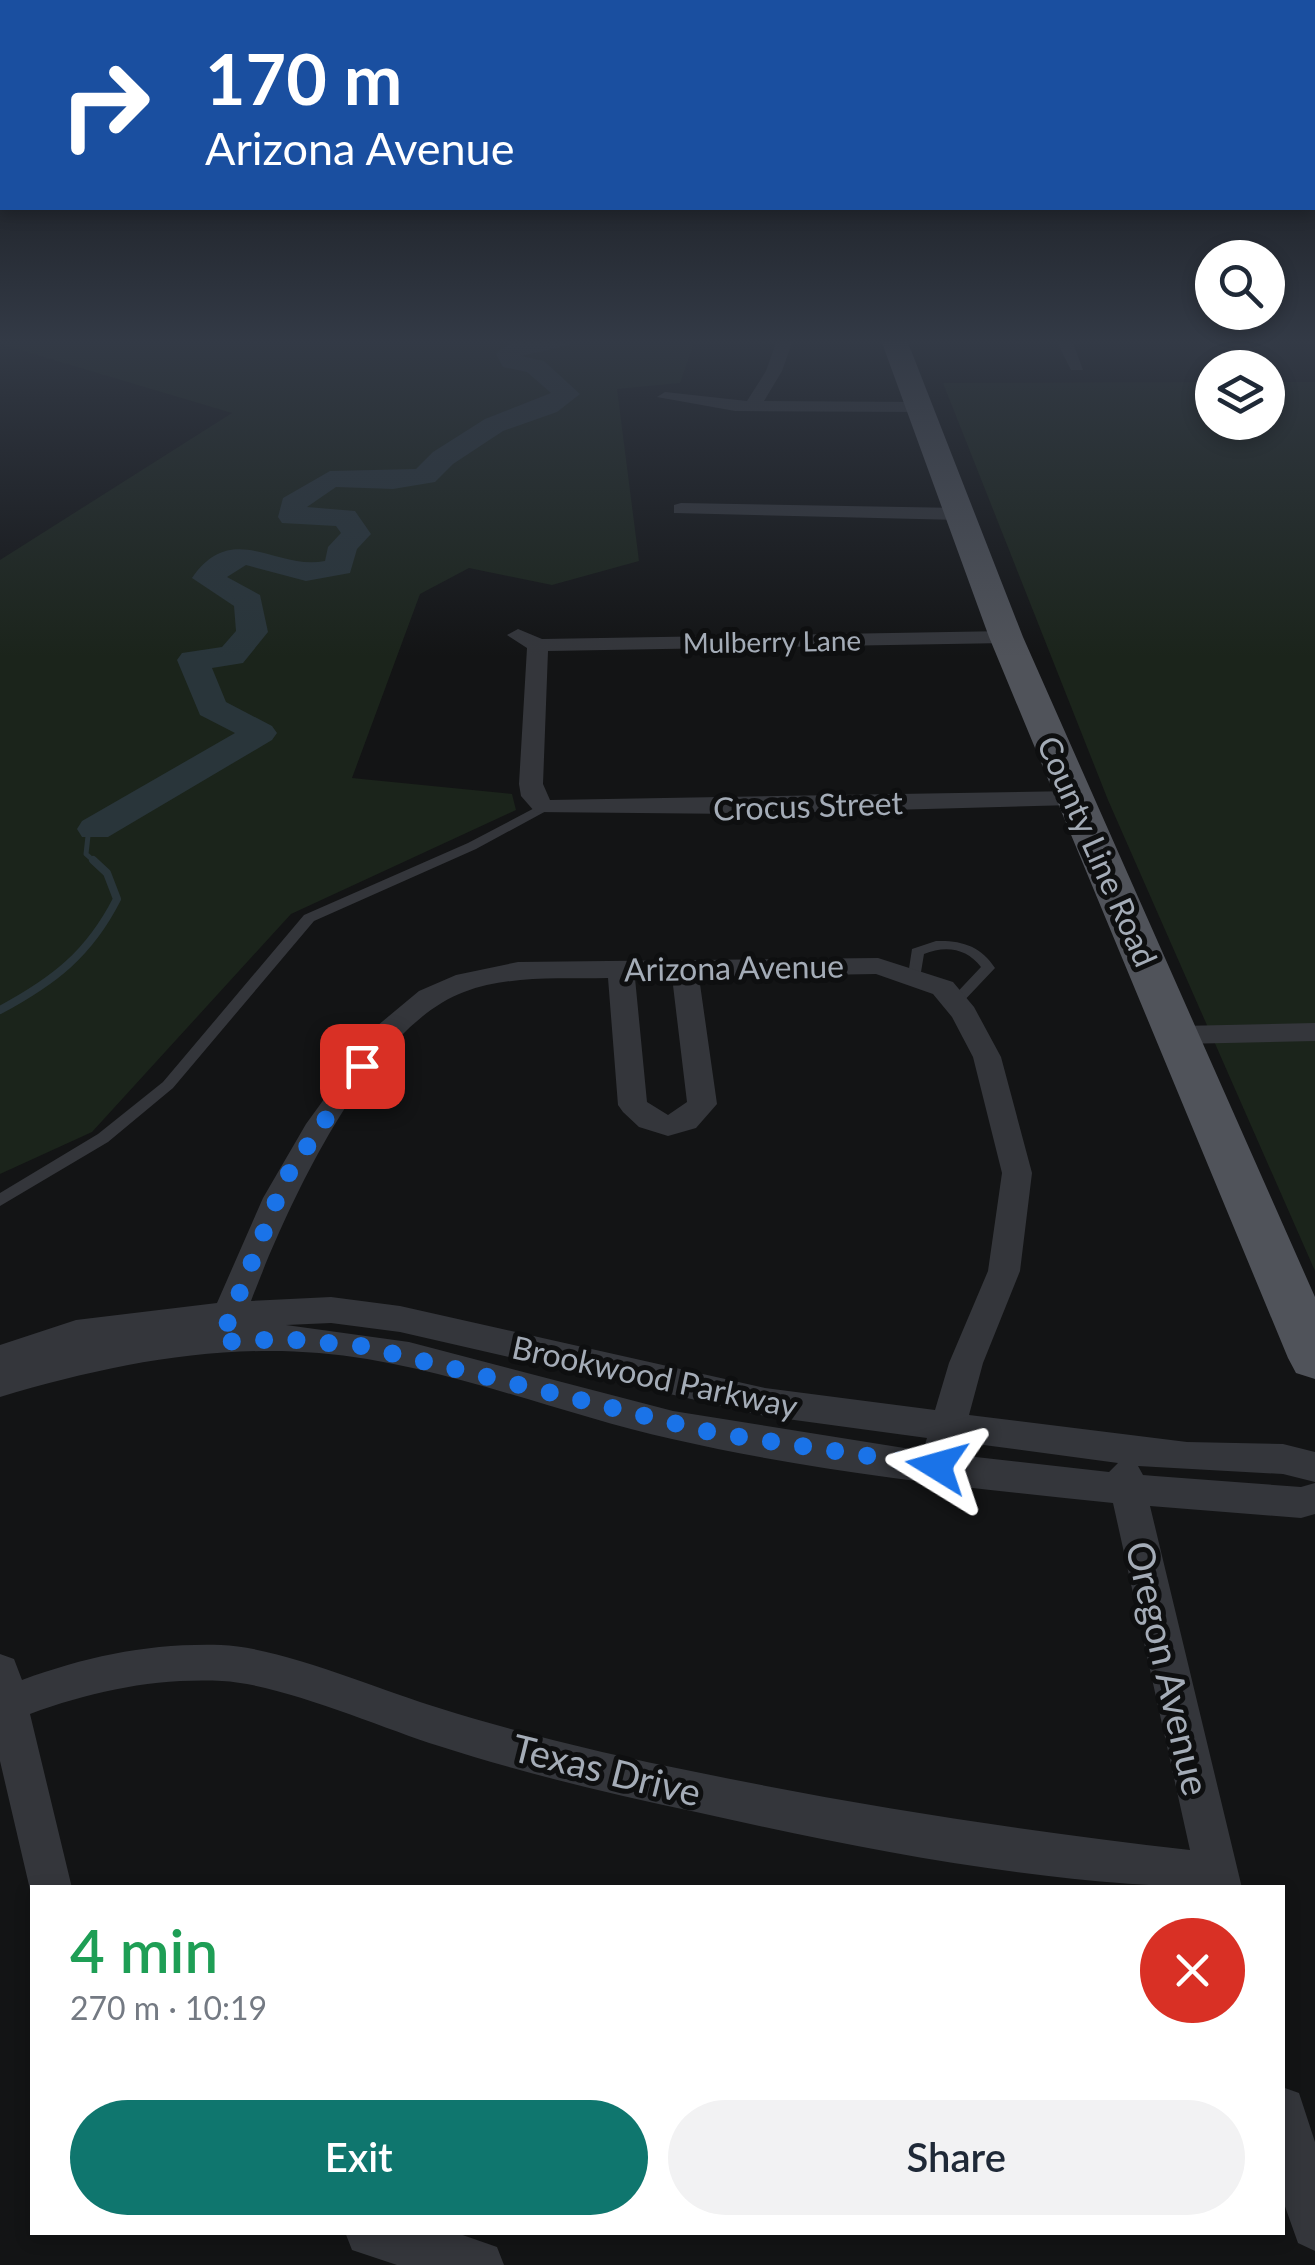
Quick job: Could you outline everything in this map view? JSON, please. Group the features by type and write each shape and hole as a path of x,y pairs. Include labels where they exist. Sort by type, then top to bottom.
{"main road":[{"name":"County Line Road","path":"934,446 1006,638 1073,798 1180,1034 1315,1358"}],"street":[{"path":"681,508 960,514"},
{"name":"Mulberry Lane","path":"544,807 533,796 531,784 528,640 1006,638"},
{"name":"Crocus Street","path":"544,807 740,808 1073,798"},
{"name":"Arizona Avenue","path":"225,1328 285,1179 333,1105 401,1016 420,1002 474,978 518,971 858,965 915,975 943,988 987,1057 1017,1173 1004,1271 966,1363 937,1466"},
{"path":"621,969 632,1105 646,1121 660,1127 692,1118 702,1104 684,967"},
{"path":"1180,1034 1315,1032"},
{"name":"Brookwood Parkway","path":"0,1383 59,1364 331,1310 400,1319 765,1402 1187,1457 1283,1459 1315,1466"},
{"name":"Brookwood Parkway","path":"0,1359 76,1334 225,1328 284,1339 362,1346 714,1433 1129,1492 1302,1503 1315,1498"},
{"name":"Oregon Avenue","path":"1119,1449 1218,1881"},
{"name":"Texas Drive","path":"4,1687 154,1664 226,1663 312,1684 444,1729 694,1792 977,1846 1218,1881"},
{"path":"4,1687 49,1885"},
{"path":"1285,2121 1315,2226"},
{"path":"380,2235 480,2265"}],"lane":[{"path":"0,1200 103,1138 168,1085 309,918 472,846 544,807"},
{"path":"915,975 917,952 930,945 962,947 979,954 988,968 985,976 955,1002"}],"shaded area":[{"path":"180,446 624,446 639,561 552,585 469,568 420,594 352,778 512,794 516,810 291,914 92,1132 0,1174 0,560"},
{"path":"968,446 1315,446 1315,1271 1108,800"}],"waterway":[{"path":"95,829 260,733 212,708 193,660 232,656 252,632 249,602 207,578 222,565 246,556 306,572 339,567 343,547 356,534 345,517 292,517 293,504 330,479 393,481 425,476 462,446"},
{"path":"95,829 88,836 86,854 95,862"},
{"path":"0,1010 68,964 106,918 117,899 107,873 93,860"}],"route":[{"path":"362,1066 285,1179 246,1268 220,1342 284,1339 362,1346 714,1433 937,1466"}]}
